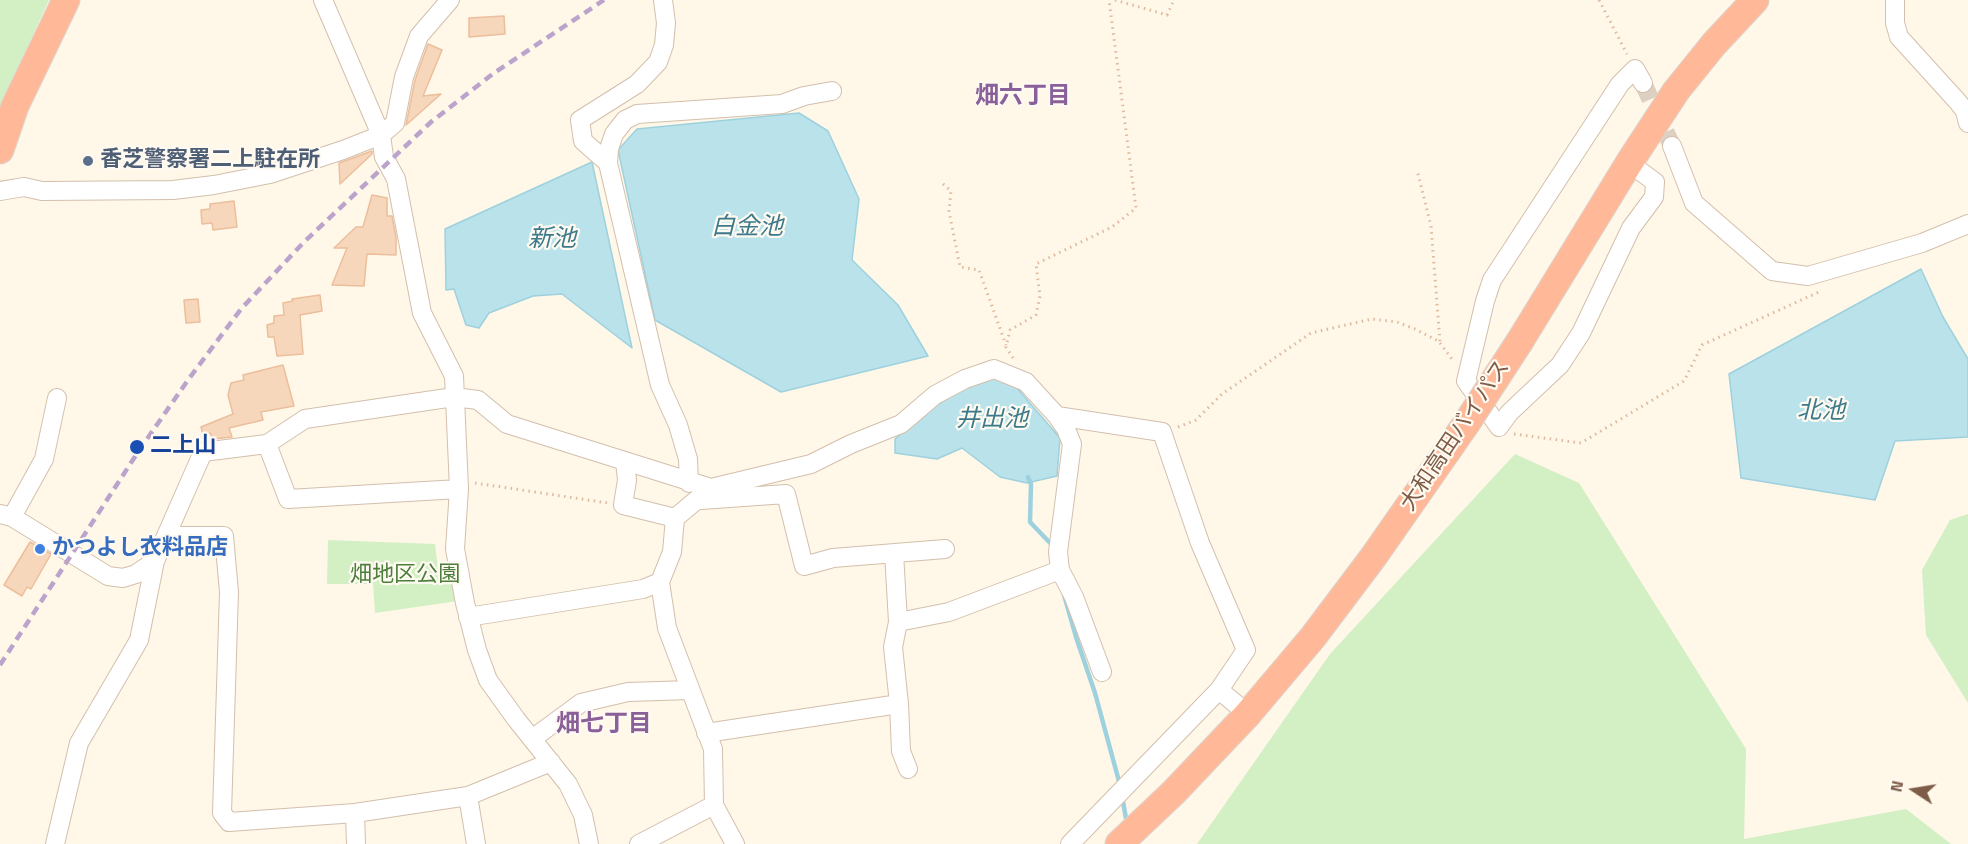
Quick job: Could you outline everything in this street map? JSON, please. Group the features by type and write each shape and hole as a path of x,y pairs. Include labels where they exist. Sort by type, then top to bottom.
{"highway":[{"path":"0,150 15,106 66,0"},
{"name":"大和高田バイパス","path":"1119,844 1174,792 1248,714 1312,637 1374,556 1466,424 1520,341 1676,91 1714,44 1755,0"}],"street":[{"path":"323,0 381,135 384,157 396,180 422,313 454,376 459,485 455,549 477,650 488,680 568,784 583,815 583,842"},
{"path":"0,190 24,187 42,191 173,190 214,185 270,174 381,135 394,123 404,77 419,36 450,0"},
{"path":"608,163 583,141 580,120 637,84 658,62 664,45 666,23 663,0"},
{"path":"1895,0 1895,23 1899,37 1963,98 1968,123"},
{"path":"1629,163 1655,182 1654,197 1631,228 1581,333 1560,365 1509,413 1499,427 1466,381 1492,280 1620,84 1639,76"},
{"path":"689,483 688,459 678,424 660,385 608,163 609,149 614,134 624,120 637,114 783,104 804,96 832,91"},
{"path":"1672,146 1694,203 1772,271 1808,276 1922,243 1968,224"},
{"path":"735,844 714,805 713,748 667,628 660,582 672,552 675,518 704,494 811,464 851,444 901,424 935,395 965,379 994,369 1026,382 1057,416 1072,444 1058,552 1060,570 1074,597 1102,672"},
{"path":"56,844 79,744 139,640 154,561 203,452 267,444 305,419 454,397 478,400 507,424 689,483 704,494 786,494 804,566 833,558 945,549"},
{"path":"57,398 44,459 6,515 108,576 123,578 136,574 154,561"},
{"path":"1057,416 1162,432 1200,543 1246,650 1219,690 1070,844"},
{"path":"267,444 288,499 459,485"},
{"path":"625,462 627,480 623,505 675,518"},
{"path":"166,536 224,536 229,592 222,813 229,822 355,813 468,796 551,762"},
{"path":"894,553 898,622 893,647 902,751 908,769"},
{"path":"898,622 949,612 1060,570"},
{"path":"468,617 643,589 660,582"},
{"path":"532,739 581,703 628,692 690,690"},
{"path":"1219,690 1248,714"},
{"path":"706,733 899,704"},
{"path":"468,796 476,844"},
{"path":"639,844 714,805"},
{"path":"355,813 356,844"}],"path":[{"path":"1006,347 1010,330 1036,315 1040,296 1036,264 1112,227 1136,208 1109,0"},
{"path":"1115,0 1167,15 1174,0"},
{"path":"1599,0 1639,76"},
{"path":"1162,432 1196,420 1222,394 1311,333 1372,319 1397,322 1440,342 1431,226 1417,170"},
{"path":"944,184 951,191 949,211 960,267 979,270 1006,347 1026,382"},
{"path":"1499,427 1516,435 1581,443 1684,381 1702,345 1825,289"},
{"path":"459,485 623,505"}],"green space":[{"path":"0,0 49,0 0,107"},
{"path":"1515,454 1579,483 1746,749 1744,839 1906,809 1951,844 1197,844 1330,654"},
{"path":"1968,514 1968,703 1926,635 1922,570 1950,520"},
{"name":"畑地区公園","path":"328,540 435,544 439,578 453,576 458,601 375,613 373,584 327,584"}],"water":[{"name":"白金池","path":"799,113 828,131 859,199 852,260 898,305 928,356 781,392 655,320 618,150 637,129"},
{"name":"新池","path":"592,162 632,348 562,294 533,296 489,313 479,328 466,325 454,289 446,290 445,229"},
{"name":"北池","path":"1921,269 1943,317 1968,359 1968,437 1895,441 1875,500 1741,478 1729,374"},
{"name":"井出池","path":"994,375 1010,380 1060,438 1057,476 1027,483 1000,477 962,448 937,459 895,453 895,439 927,411 961,390"}],"building":[{"path":"504,16 505,34 469,37 469,18"},
{"path":"428,44 442,50 423,96 441,94 406,125 415,80"},
{"path":"372,151 372,154 340,184 339,163"},
{"path":"372,195 387,198 387,216 392,216 396,255 367,254 364,286 332,285 347,248 334,248 356,227 363,227"},
{"path":"234,201 237,227 213,230 212,223 202,224 201,210 210,209 210,204"},
{"path":"320,295 322,311 300,315 303,354 277,356 274,337 268,337 267,325 274,323 274,316 284,315 283,303 293,301 292,299"},
{"path":"198,299 200,322 186,323 184,300"},
{"path":"283,365 294,406 261,412 263,420 229,428 232,437 213,439 210,433 203,435 201,427 233,414 228,395 231,383 244,380 243,375"},
{"path":"30,542 51,554 31,589 27,587 22,596 4,585"}],"waterway":[{"path":"1028,477 1031,484 1030,522 1053,546"},
{"path":"1064,595 1095,693 1120,785"},
{"path":"1122,796 1127,824"}],"tunnel":[{"path":"1643,83 1672,146"}],"railway":[{"path":"0,665 138,452 241,309 303,243 431,122 494,73 604,0"}],"place":[{"name":"香芝警察署二上駐在所","path":"88,161"},
{"name":"二上山","path":"137,447"},
{"name":"かつよし衣料品店","path":"40,549"}],"district":[{"name":"畑六丁目","path":"1023,97"},
{"name":"畑七丁目","path":"604,725"}]}
